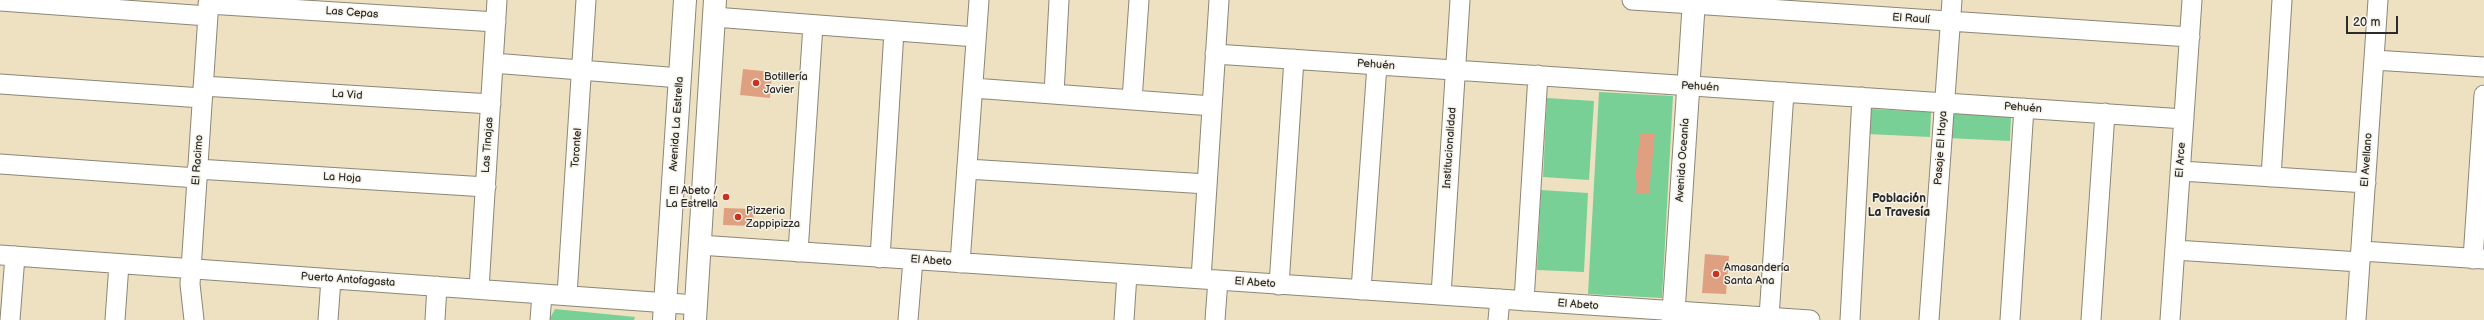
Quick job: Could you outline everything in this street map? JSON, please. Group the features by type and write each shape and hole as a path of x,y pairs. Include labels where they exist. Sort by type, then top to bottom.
{"main road":[{"name":"Avenida La Estrella","path":"665,311 686,0"},
{"name":"Avenida Oceanía","path":"1673,315 1694,2"},
{"path":"695,312 714,9"}],"street":[{"name":"Las Tinajas","path":"479,289 497,0"},
{"name":"Torontel","path":"568,295 586,0"},
{"path":"960,263 979,0"},
{"path":"1054,94 1059,0"},
{"path":"1132,100 1139,0"},
{"path":"1215,320 1209,280 1207,184 1219,0"},
{"name":"Institucionalidad","path":"1441,295 1460,0"},
{"name":"El Raulí","path":"1632,0 1694,2 2190,37"},
{"name":"Pasaje El Haya","path":"1929,320 1952,0"},
{"name":"El Arce","path":"2170,320 2192,0"},
{"path":"2271,177 2282,0"},
{"name":"El Avellano","path":"2356,320 2378,0"},
{"name":"Las Cepas","path":"0,1 208,7 496,22"},
{"name":"El Racimo","path":"194,320 190,291 208,7"},
{"path":"714,9 813,25 976,37"},
{"path":"798,252 813,25"},
{"path":"880,258 894,31"},
{"name":"Pehuén","path":"1215,54 2184,119"},
{"path":"1279,285 1294,59"},
{"path":"2374,60 2484,67"},
{"path":"493,63 680,78"},
{"path":"1362,290 1377,65"},
{"path":"1524,301 1538,76"},
{"name":"La Vid","path":"0,84 491,104"},
{"path":"972,88 1212,106"},
{"path":"1769,317 1784,92"},
{"path":"2175,250 2361,257 2478,259 2484,96"},
{"path":"1850,320 1862,97"},
{"path":"2010,320 2024,108"},
{"path":"2091,320 2105,113"},
{"name":"La Hoja","path":"0,164 486,187"},
{"path":"967,169 1207,184"},
{"path":"2181,170 2366,183"},
{"name":"El Abeto","path":"699,246 1500,299 1673,315 1769,317 1810,320"},
{"path":"8,256 10,320"},
{"name":"Puerto Antofagasta","path":"8,256 568,295 665,311 695,312"},
{"path":"908,320 913,260"},
{"path":"114,320 119,264"},
{"path":"1124,320 1127,274"},
{"path":"328,320 331,279"},
{"path":"434,320 437,286"},
{"path":"540,320 542,294"},
{"path":"1498,320 1500,299"}],"green space":[{"path":"1599,92 1673,96 1662,298 1588,294"},
{"path":"1547,98 1594,101 1589,180 1543,177"},
{"path":"1870,109 1931,112 1930,137 1868,134"},
{"path":"1950,113 2011,116 2010,141 1948,138"},
{"path":"1541,190 1588,193 1584,272 1537,270"},
{"path":"555,309 635,317 634,320 549,320"}],"building":[{"name":"Botillería Javier","path":"743,69 772,72 770,98 740,95"},
{"path":"1640,133 1655,133 1649,193 1636,193 1637,181 1635,181"},
{"name":"Pizzeria Zappipizza","path":"724,208 754,209 753,226 723,225"},
{"name":"Amasandería Santa Ana","path":"1705,254 1729,256 1726,294 1702,293"}],"place":[{"name":"Botillería Javier","path":"756,83"},
{"name":"El Abeto / La Estrella","path":"726,197"},
{"name":"Pizzeria Zappipizza","path":"738,217"},
{"name":"Amasandería Santa Ana","path":"1716,274"}],"district":[{"name":"Población La Travesía","path":"1899,206"}]}
